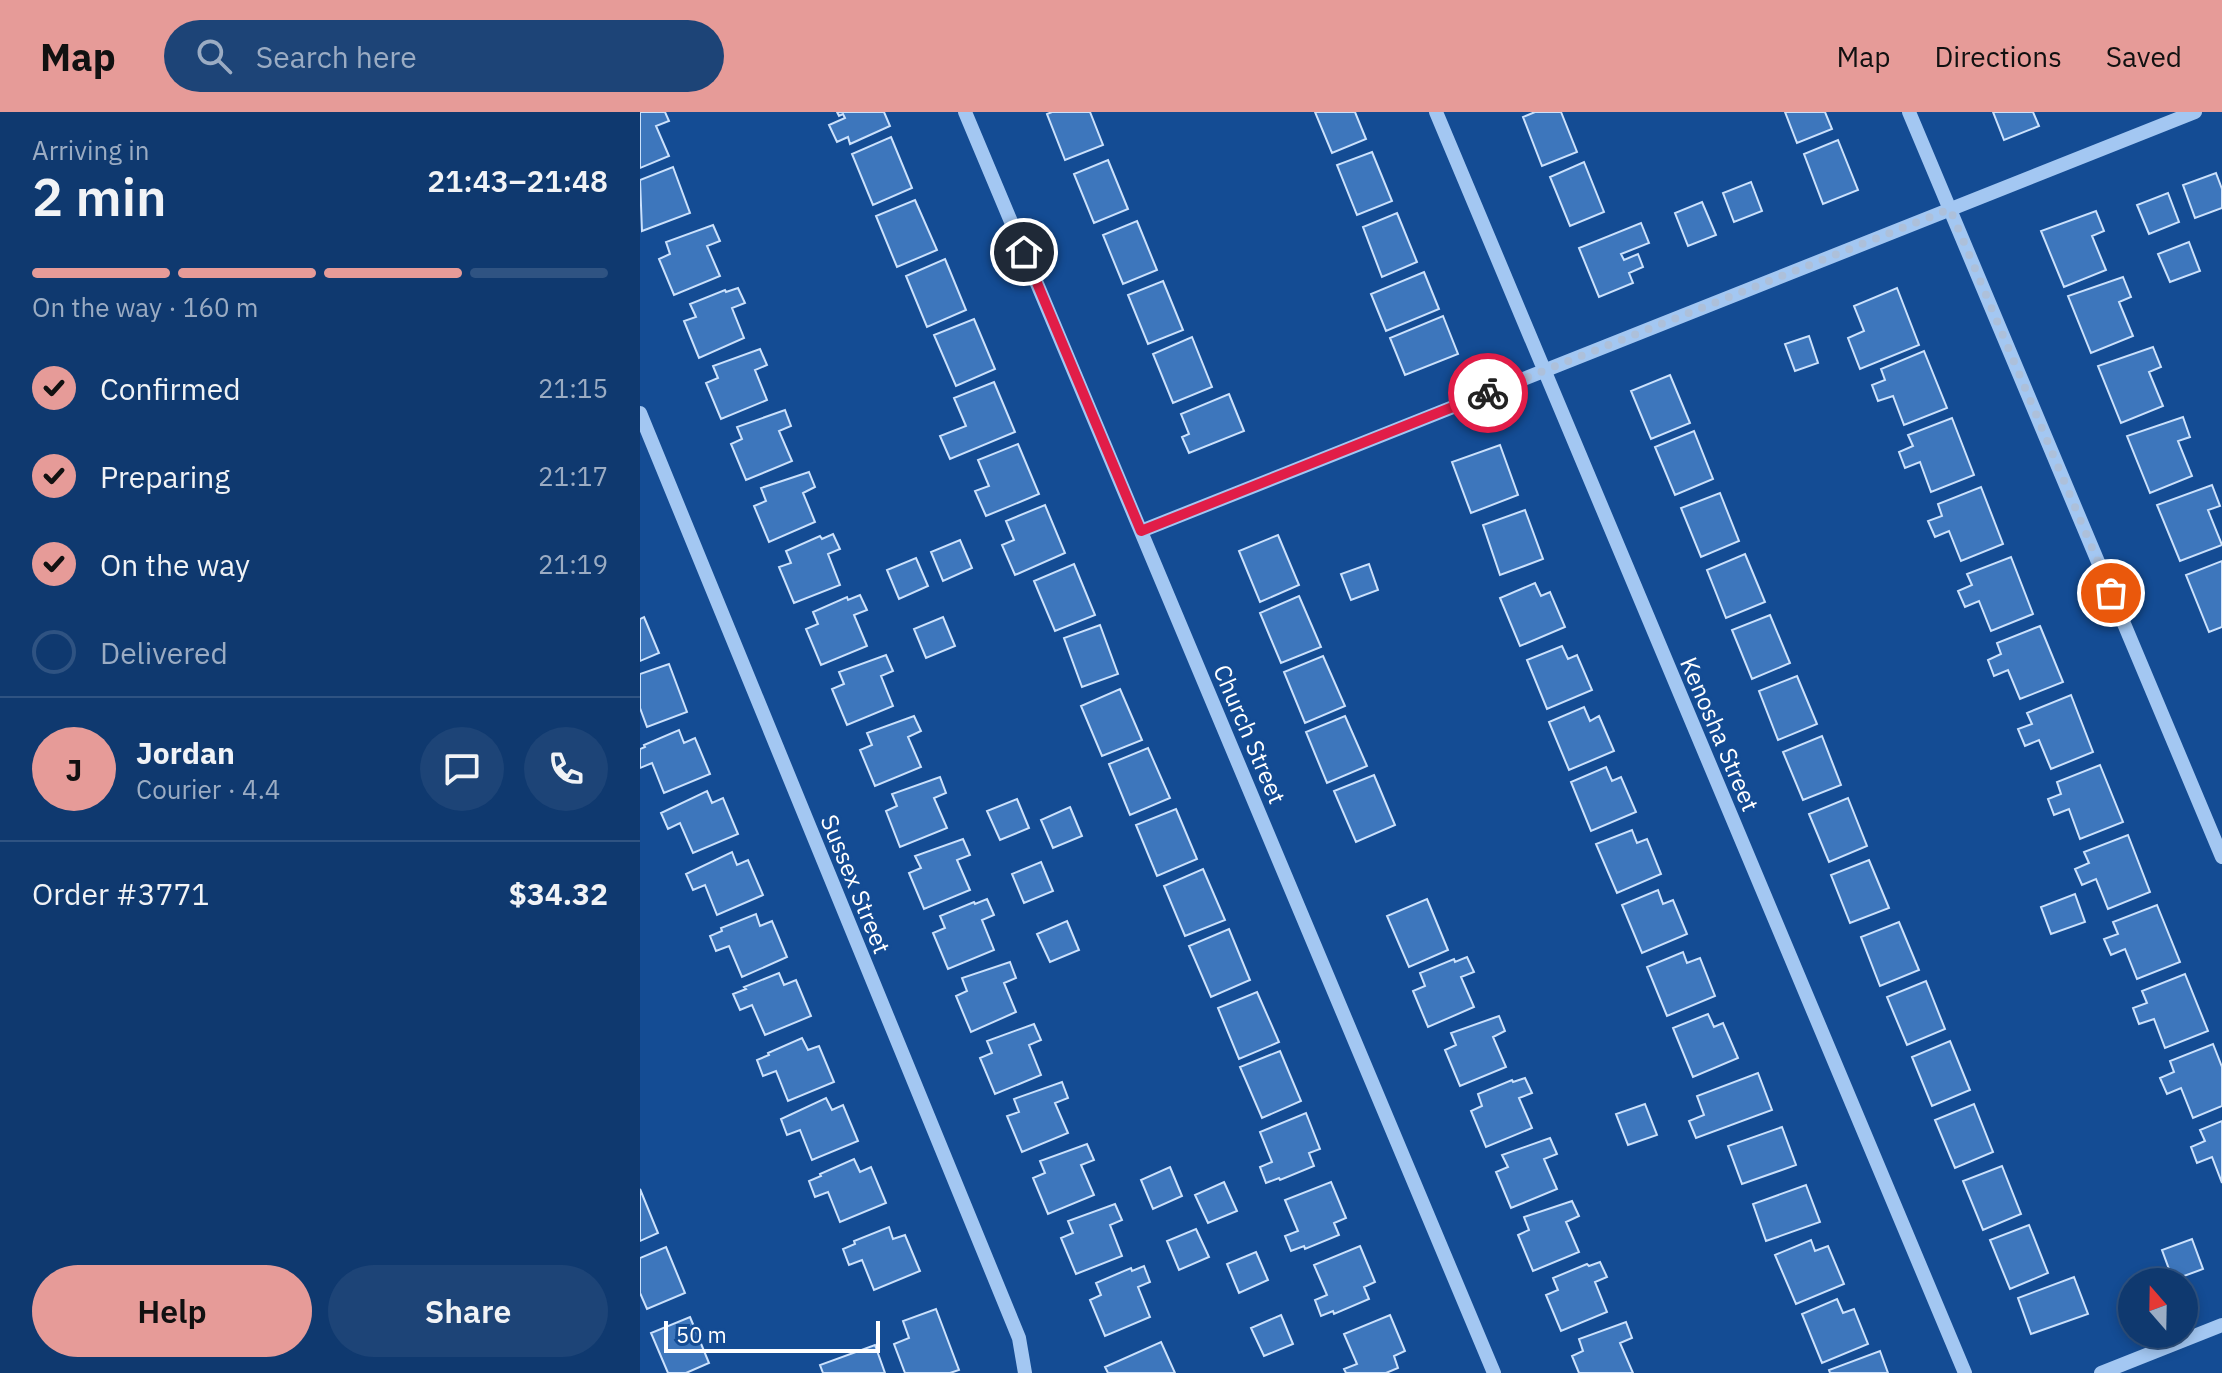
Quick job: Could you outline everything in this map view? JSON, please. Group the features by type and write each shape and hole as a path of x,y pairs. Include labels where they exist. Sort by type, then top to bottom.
{"street":[{"name":"Church Street","path":"965,112 1494,1373"},
{"name":"Kenosha Street","path":"1436,112 1965,1373"},
{"path":"1909,112 2222,857"},
{"path":"1141,531 2195,112"},
{"name":"Sussex Street","path":"640,413 1019,1338 1025,1373"},
{"path":"2101,1373 2222,1325"}],"building":[{"path":"640,112 665,112 669,121 656,126 669,156 640,168"},
{"path":"837,112 884,112 890,126 850,144 848,137 837,142 829,125 845,118"},
{"path":"1090,112 1103,145 1065,160 1047,114"},
{"path":"1315,112 1355,112 1366,139 1332,153"},
{"path":"1535,112 1561,112 1577,152 1542,166 1523,117"},
{"path":"1785,112 1825,112 1832,129 1797,143"},
{"path":"1993,112 2033,112 2039,126 2004,140"},
{"path":"891,137 912,188 873,205 852,154"},
{"path":"1838,140 1858,190 1823,204 1804,154"},
{"path":"1372,152 1392,201 1357,215 1337,165"},
{"path":"1108,160 1128,209 1094,223 1074,174"},
{"path":"1584,162 1604,212 1570,226 1550,177"},
{"path":"673,167 690,213 642,231 640,180"},
{"path":"2216,173 2222,189 2222,208 2195,218 2183,185"},
{"path":"1751,182 1762,211 1734,222 1723,193"},
{"path":"2168,193 2179,222 2149,234 2137,205"},
{"path":"915,200 937,250 897,267 876,216"},
{"path":"1702,202 1716,235 1688,246 1675,213"},
{"path":"2096,211 2104,231 2092,236 2106,270 2064,287 2041,231"},
{"path":"1397,213 1417,262 1382,277 1363,227"},
{"path":"1137,221 1157,270 1123,284 1103,235"},
{"path":"1641,223 1649,243 1621,254 1624,260 1638,254 1643,267 1629,273 1633,283 1599,297 1579,248"},
{"path":"713,225 720,241 707,246 720,276 674,295 659,259 670,254 666,242"},
{"path":"2189,242 2200,271 2170,282 2158,254"},
{"path":"945,259 966,310 927,327 906,276"},
{"path":"1424,272 1439,309 1386,331 1371,294"},
{"path":"2123,277 2131,297 2119,302 2133,336 2091,353 2068,296"},
{"path":"1163,281 1183,330 1148,344 1128,295"},
{"path":"738,288 745,303 732,308 744,338 699,358 684,321 696,317 690,304"},
{"path":"1897,288 1919,345 1860,369 1848,338 1864,331 1854,306"},
{"path":"1443,316 1458,354 1405,375 1390,338"},
{"path":"974,319 995,369 956,386 934,335"},
{"path":"1809,336 1818,363 1795,371 1785,344"},
{"path":"1192,337 1212,387 1173,403 1153,354"},
{"path":"2153,347 2161,367 2149,372 2163,406 2121,423 2098,366"},
{"path":"760,349 767,365 755,370 767,400 721,419 706,383 718,378 713,366"},
{"path":"1924,351 1947,408 1904,425 1893,396 1878,401 1872,385 1885,380 1881,369"},
{"path":"1670,375 1690,423 1651,439 1631,391"},
{"path":"994,382 1015,432 950,459 940,436 966,426 954,398"},
{"path":"1229,394 1244,431 1189,453 1182,437 1189,434 1181,414"},
{"path":"785,410 791,426 779,431 792,461 746,480 731,444 742,439 737,427"},
{"path":"2183,417 2190,437 2178,441 2192,476 2150,493 2127,436"},
{"path":"1952,418 1974,475 1931,492 1920,462 1905,468 1899,452 1913,446 1908,435"},
{"path":"1694,431 1713,479 1675,495 1655,447"},
{"path":"1018,444 1039,494 986,516 975,491 989,486 978,460"},
{"path":"1500,445 1518,495 1471,513 1452,462"},
{"path":"809,472 815,487 803,493 815,522 769,542 754,506 766,501 761,488"},
{"path":"2212,485 2220,506 2208,510 2222,545 2180,561 2157,505"},
{"path":"1981,487 2003,544 1961,561 1949,531 1935,537 1928,521 1942,516 1938,504"},
{"path":"1720,493 1739,541 1701,557 1681,508"},
{"path":"1045,505 1065,553 1015,575 1002,545 1014,540 1006,521"},
{"path":"1525,510 1543,559 1500,575 1483,525"},
{"path":"833,534 840,549 828,554 840,585 794,603 779,567 791,563 786,551 820,536 822,539"},
{"path":"1278,535 1299,585 1260,602 1239,551"},
{"path":"960,540 972,568 943,581 931,552"},
{"path":"1745,554 1765,602 1726,618 1707,570"},
{"path":"2011,557 2033,614 1991,631 1979,601 1965,607 1958,591 1972,585 1967,574"},
{"path":"916,558 928,586 899,599 887,570"},
{"path":"2222,561 2222,627 2209,632 2186,575"},
{"path":"1074,564 1095,615 1055,631 1034,581"},
{"path":"1369,564 1378,590 1351,600 1341,574"},
{"path":"1535,583 1541,596 1550,592 1565,627 1520,646 1500,598"},
{"path":"860,595 867,610 854,615 867,646 821,665 806,629 818,624 813,612 847,597 848,600"},
{"path":"1299,596 1321,647 1281,663 1260,613"},
{"path":"1770,615 1790,663 1752,679 1732,630"},
{"path":"644,617 659,653 640,661 640,619"},
{"path":"943,617 955,646 926,658 914,629"},
{"path":"1100,625 1118,674 1082,687 1064,638"},
{"path":"2040,626 2063,682 2020,699 2008,670 1994,676 1988,660 2001,654 1997,643"},
{"path":"1562,646 1568,659 1577,655 1592,690 1547,709 1527,660"},
{"path":"886,655 893,671 881,676 893,706 847,725 832,689 844,684 839,672"},
{"path":"1323,656 1345,706 1305,723 1284,672"},
{"path":"669,664 687,712 647,727 640,708 640,674"},
{"path":"1797,676 1817,724 1778,740 1759,691"},
{"path":"1120,689 1142,740 1102,756 1081,706"},
{"path":"2071,695 2093,752 2051,769 2039,740 2025,746 2018,729 2032,724 2027,713"},
{"path":"1584,707 1590,721 1599,716 1614,751 1569,770 1549,722"},
{"path":"914,716 921,731 908,737 921,767 875,786 860,750 872,745 867,733"},
{"path":"1345,716 1367,766 1327,783 1306,732"},
{"path":"679,730 684,743 695,738 710,774 664,793 652,763 640,768 640,749"},
{"path":"1822,736 1841,785 1803,800 1783,752"},
{"path":"1148,748 1170,798 1130,815 1109,764"},
{"path":"2100,765 2123,822 2080,839 2069,809 2054,815 2048,799 2061,794 2057,782"},
{"path":"1606,767 1612,781 1621,777 1636,812 1591,831 1571,782"},
{"path":"1374,775 1395,825 1356,842 1334,791"},
{"path":"940,777 946,793 934,798 947,828 900,847 886,811 897,806 892,794"},
{"path":"707,791 712,803 723,798 738,834 693,853 680,823 668,829 661,813"},
{"path":"1848,798 1867,846 1829,862 1809,814"},
{"path":"1017,799 1029,828 1000,840 987,811"},
{"path":"1070,807 1082,836 1053,848 1041,820"},
{"path":"1176,809 1197,859 1157,876 1136,825"},
{"path":"1632,830 1637,843 1647,839 1661,874 1617,893 1596,844"},
{"path":"2128,835 2150,892 2108,909 2096,879 2082,885 2075,869 2089,863 2084,852"},
{"path":"963,839 970,855 957,860 970,890 924,909 909,873 921,868 915,856"},
{"path":"732,852 737,865 748,860 763,895 717,915 705,885 693,890 686,874"},
{"path":"1869,860 1889,908 1850,923 1831,875"},
{"path":"1041,862 1053,891 1024,903 1012,874"},
{"path":"1203,869 1225,920 1185,936 1164,886"},
{"path":"1658,890 1663,904 1673,900 1687,934 1642,953 1622,905"},
{"path":"2075,894 2085,922 2051,934 2041,907"},
{"path":"987,899 994,915 982,920 994,950 948,969 933,933 945,928 940,916"},
{"path":"1427,899 1448,950 1409,967 1387,916"},
{"path":"2157,905 2180,962 2137,979 2125,949 2111,955 2104,939 2118,934 2113,922"},
{"path":"756,914 760,926 772,921 787,957 742,977 729,946 716,951 710,936 722,931 721,928"},
{"path":"1067,921 1079,950 1050,962 1037,934"},
{"path":"1899,922 1919,970 1880,986 1861,937"},
{"path":"1229,929 1250,980 1211,997 1189,946"},
{"path":"1683,952 1687,963 1700,958 1715,996 1667,1016 1647,967"},
{"path":"1467,957 1474,972 1461,977 1474,1007 1428,1027 1413,991 1425,986 1420,973"},
{"path":"1010,962 1016,978 1004,983 1016,1012 971,1032 956,996 967,991 962,978"},
{"path":"779,973 784,985 796,980 811,1016 765,1035 752,1005 740,1010 733,994"},
{"path":"2185,974 2208,1031 2165,1048 2154,1019 2139,1024 2133,1008 2147,1003 2142,991"},
{"path":"1926,981 1945,1029 1907,1045 1887,997"},
{"path":"1257,992 1279,1042 1239,1059 1218,1008"},
{"path":"1708,1014 1714,1027 1723,1023 1738,1058 1693,1077 1673,1028"},
{"path":"1499,1016 1505,1031 1493,1037 1506,1067 1460,1086 1445,1050 1456,1045 1451,1033"},
{"path":"1034,1024 1041,1040 1029,1045 1041,1075 995,1094 980,1058 992,1053 987,1041"},
{"path":"802,1038 808,1050 819,1046 834,1082 788,1101 776,1071 763,1076 757,1060"},
{"path":"1950,1041 1970,1090 1932,1106 1912,1057"},
{"path":"2213,1044 2222,1067 2222,1106 2193,1118 2181,1088 2167,1094 2160,1078 2174,1072 2170,1061"},
{"path":"1280,1051 1301,1101 1262,1118 1240,1067"},
{"path":"1758,1073 1772,1110 1696,1138 1689,1121 1704,1115 1697,1096"},
{"path":"1525,1078 1532,1093 1519,1098 1532,1128 1486,1147 1471,1111 1482,1106 1478,1094"},
{"path":"1062,1082 1068,1098 1055,1103 1068,1133 1022,1152 1007,1116 1019,1112 1014,1099"},
{"path":"826,1098 832,1110 843,1105 858,1141 812,1160 800,1130 787,1135 781,1119"},
{"path":"1645,1104 1657,1135 1628,1145 1616,1114"},
{"path":"1974,1104 1993,1152 1955,1168 1935,1120"},
{"path":"1306,1113 1320,1149 1309,1153 1314,1166 1266,1183 1260,1167 1272,1162 1260,1132"},
{"path":"2222,1121 2222,1183 2212,1157 2197,1163 2191,1147 2205,1141 2200,1130"},
{"path":"1782,1127 1796,1165 1742,1184 1728,1146"},
{"path":"1550,1138 1557,1154 1544,1159 1557,1189 1511,1208 1496,1172 1508,1167 1502,1155"},
{"path":"1087,1144 1094,1160 1081,1165 1094,1195 1048,1214 1033,1178 1045,1173 1040,1161"},
{"path":"854,1159 860,1172 871,1167 886,1203 840,1222 828,1192 815,1197 809,1181"},
{"path":"2002,1166 2021,1214 1983,1230 1963,1181"},
{"path":"1170,1167 1182,1196 1153,1209 1141,1180"},
{"path":"1224,1182 1237,1211 1208,1223 1195,1195"},
{"path":"1331,1182 1346,1218 1334,1223 1339,1235 1305,1249 1304,1246 1291,1251 1285,1236 1298,1231 1285,1200"},
{"path":"1806,1185 1820,1222 1766,1241 1753,1204"},
{"path":"640,1189 658,1233 640,1241"},
{"path":"1572,1201 1579,1216 1566,1222 1579,1252 1533,1271 1518,1235 1529,1230 1524,1217"},
{"path":"1115,1204 1122,1220 1110,1225 1122,1256 1076,1274 1061,1238 1073,1233 1068,1221"},
{"path":"2029,1225 2048,1273 2010,1289 1990,1240"},
{"path":"889,1227 893,1239 905,1235 920,1271 874,1290 862,1260 849,1265 843,1249 855,1244 854,1241"},
{"path":"1196,1229 1209,1257 1179,1270 1167,1241"},
{"path":"2192,1239 2203,1269 2169,1268 2162,1250"},
{"path":"1811,1240 1815,1251 1828,1246 1844,1284 1796,1304 1775,1255"},
{"path":"1360,1246 1375,1282 1364,1287 1369,1299 1334,1314 1333,1311 1321,1316 1315,1300 1327,1295 1314,1265"},
{"path":"666,1247 685,1293 647,1309 640,1293 640,1258"},
{"path":"1256,1252 1268,1280 1239,1293 1227,1264"},
{"path":"1600,1262 1607,1277 1595,1282 1607,1312 1561,1331 1546,1295 1558,1290 1553,1278"},
{"path":"1144,1266 1150,1282 1138,1287 1150,1317 1105,1336 1090,1300 1101,1295 1096,1283 1131,1268 1132,1271"},
{"path":"2074,1277 2088,1314 2031,1334 2018,1298"},
{"path":"1837,1299 1843,1313 1854,1309 1868,1344 1822,1363 1802,1314"},
{"path":"936,1309 959,1370 950,1373 905,1373 894,1344 909,1338 903,1321"},
{"path":"1281,1315 1293,1344 1264,1356 1251,1328"},
{"path":"1390,1315 1405,1351 1394,1356 1398,1368 1386,1373 1346,1373 1344,1369 1357,1364 1344,1334"},
{"path":"690,1317 709,1363 686,1373 668,1373 651,1333"},
{"path":"1626,1322 1632,1338 1620,1343 1633,1373 1579,1373 1572,1356 1583,1351 1579,1339"},
{"path":"1161,1342 1175,1373 1108,1373 1105,1367"},
{"path":"875,1345 885,1373 823,1373 820,1365"},
{"path":"1880,1351 1888,1373 1830,1373 1829,1370"}],"way so far":[{"path":"1488,393 1950,209 2111,593"}],"route":[{"path":"1024,252 1141,531 1488,393"}]}
